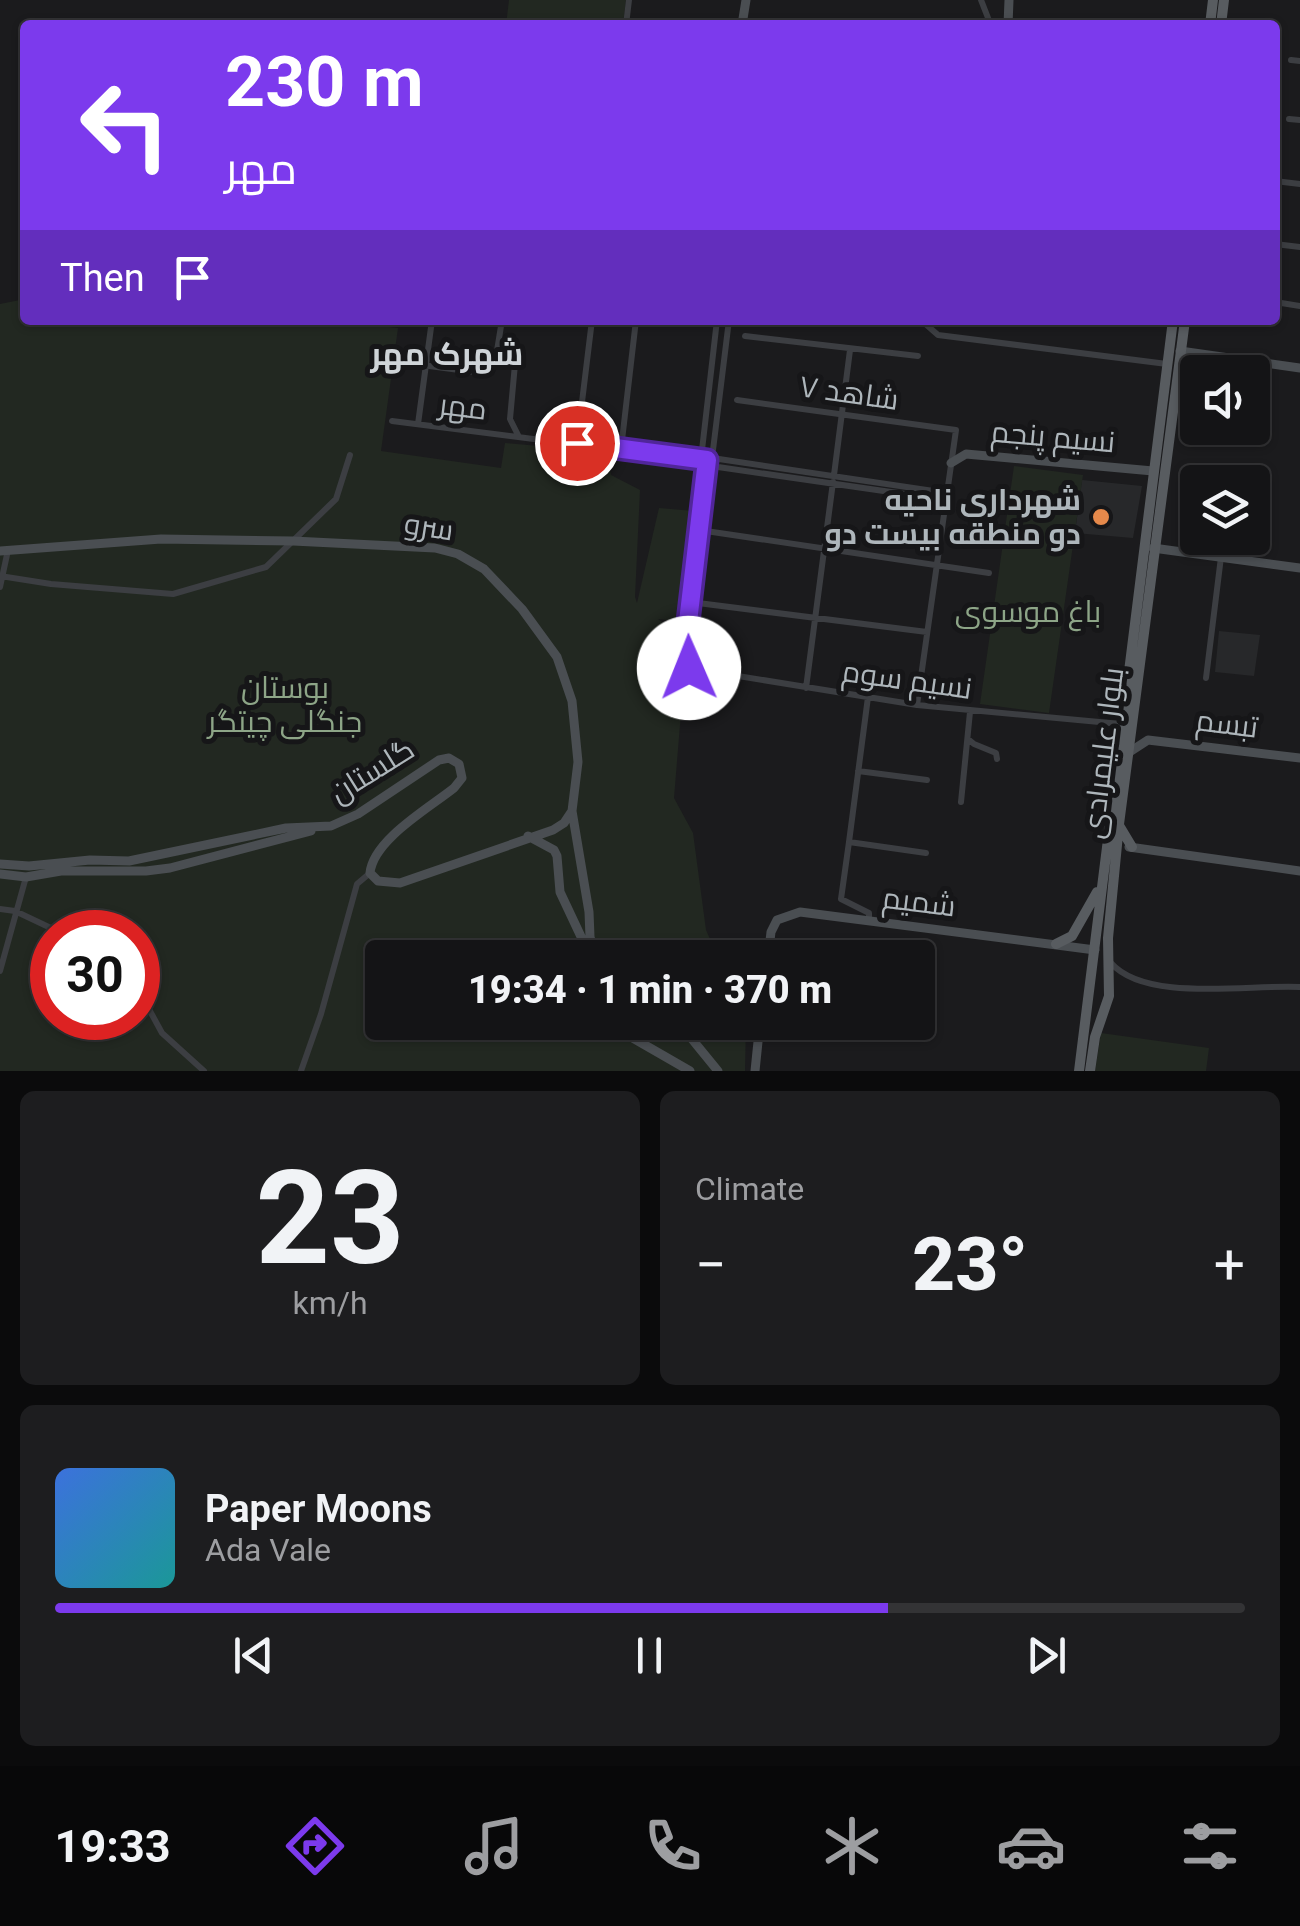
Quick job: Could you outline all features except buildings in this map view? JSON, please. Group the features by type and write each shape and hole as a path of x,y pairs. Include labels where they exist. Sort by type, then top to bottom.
{"main road":[{"path":"1222,19 1228,0"},
{"name":"بلوار علیمرادی","path":"1090,1071 1095,1037 1110,990 1108,938 1121,724 1172,325"},
{"name":"بلوار علیمرادی","path":"1079,1071 1102,877 1119,824 1183,325"},
{"path":"1119,824 1132,848"},
{"path":"1056,944 1072,936 1084,920 1102,877"},
{"path":"1090,985 1102,976 1110,990"}],"street":[{"path":"1008,20 1011,0"},
{"path":"1289,119 1300,120"},
{"path":"418,424 431,325"},
{"path":"501,325 495,363 515,364 510,420 519,436"},
{"path":"577,443 591,325"},
{"path":"621,449 635,325"},
{"path":"707,460 702,450 716,325"},
{"path":"728,325 690,602 927,632"},
{"path":"926,325 938,335 1168,364"},
{"path":"744,336 918,356"},
{"path":"806,688 850,350"},
{"path":"1180,350 1300,368"},
{"path":"399,362 482,373"},
{"name":"شاهد ۷","path":"737,400 956,430 951,464"},
{"name":"مهر","path":"392,421 719,459 946,496"},
{"name":"نسیم پنجم","path":"951,464 966,454 1153,471"},
{"path":"1,576 172,594 266,566 336,500 350,455"},
{"path":"916,705 951,464"},
{"path":"699,530 989,572"},
{"name":"سرو","path":"4,551 161,540 293,541 435,548 458,554 484,569 522,609 556,657 572,701 578,762 572,810 590,912 591,940"},
{"path":"1154,548 1300,568"},
{"path":"0,588 4,551"},
{"path":"1206,678 1221,557"},
{"name":"نسیم سوم","path":"690,602 684,656 689,668 970,712 1121,724"},
{"path":"868,698 841,898 869,913 869,921"},
{"path":"961,802 970,712"},
{"path":"1128,754 1148,740 1138,731 1132,717"},
{"path":"968,738 996,752 997,758"},
{"name":"تبسم","path":"1148,740 1300,758"},
{"name":"گلستان","path":"0,864 129,861 286,828 331,826 358,814 438,760 449,758 459,764 462,778 454,788 385,842 374,856 370,873"},
{"path":"858,772 927,780"},
{"path":"301,1071 357,884 370,873 388,884 400,882 564,823 572,810"},
{"path":"0,874 26,878 61,870 170,868 331,826"},
{"path":"528,836 554,850 560,892 583,940"},
{"path":"849,842 926,853"},
{"path":"1112,844 1300,871"},
{"path":"0,971 26,878"},
{"path":"0,909 16,910 30,917"},
{"name":"شمیم","path":"770,940 777,920 785,914 800,912 1095,950"},
{"path":"1111,964 1130,980"},
{"path":"1110,990 1130,980 1214,991 1266,985 1300,987"},
{"path":"160,1029 204,1071"},
{"path":"637,1040 690,1071"},
{"path":"693,1040 718,1071"},
{"path":"755,1071 758,1040"}],"shaded area":[{"path":"1082,480 1142,486 1133,538 1075,533"},
{"path":"1219,631 1260,635 1254,676 1215,672"}],"green space":[{"path":"509,0 626,0 624,20 507,20"},
{"name":"بوستان جنگلی چیتگر","path":"20,300 20,325 398,328 381,451 501,468 505,443 607,452 611,475 640,490 637,603 659,508 694,511 681,608 675,621 658,619 676,632 675,672 684,676 674,798 693,833 710,940 365,940 365,1040 746,1040 745,1071 0,1071 0,304"},
{"name":"باغ موسوی","path":"1014,466 1083,475 1049,713 980,704"},
{"path":"1101,1033 1209,1048 1206,1071 1095,1071"}],"place":[{"name":"شهرداری ناحیه دو منطقه بیست دو","path":"1101,517"}],"district":[{"name":"شهرک مهر","path":"447,354"}],"route":[{"path":"577,443 707,460 684,656 689,668"}]}
